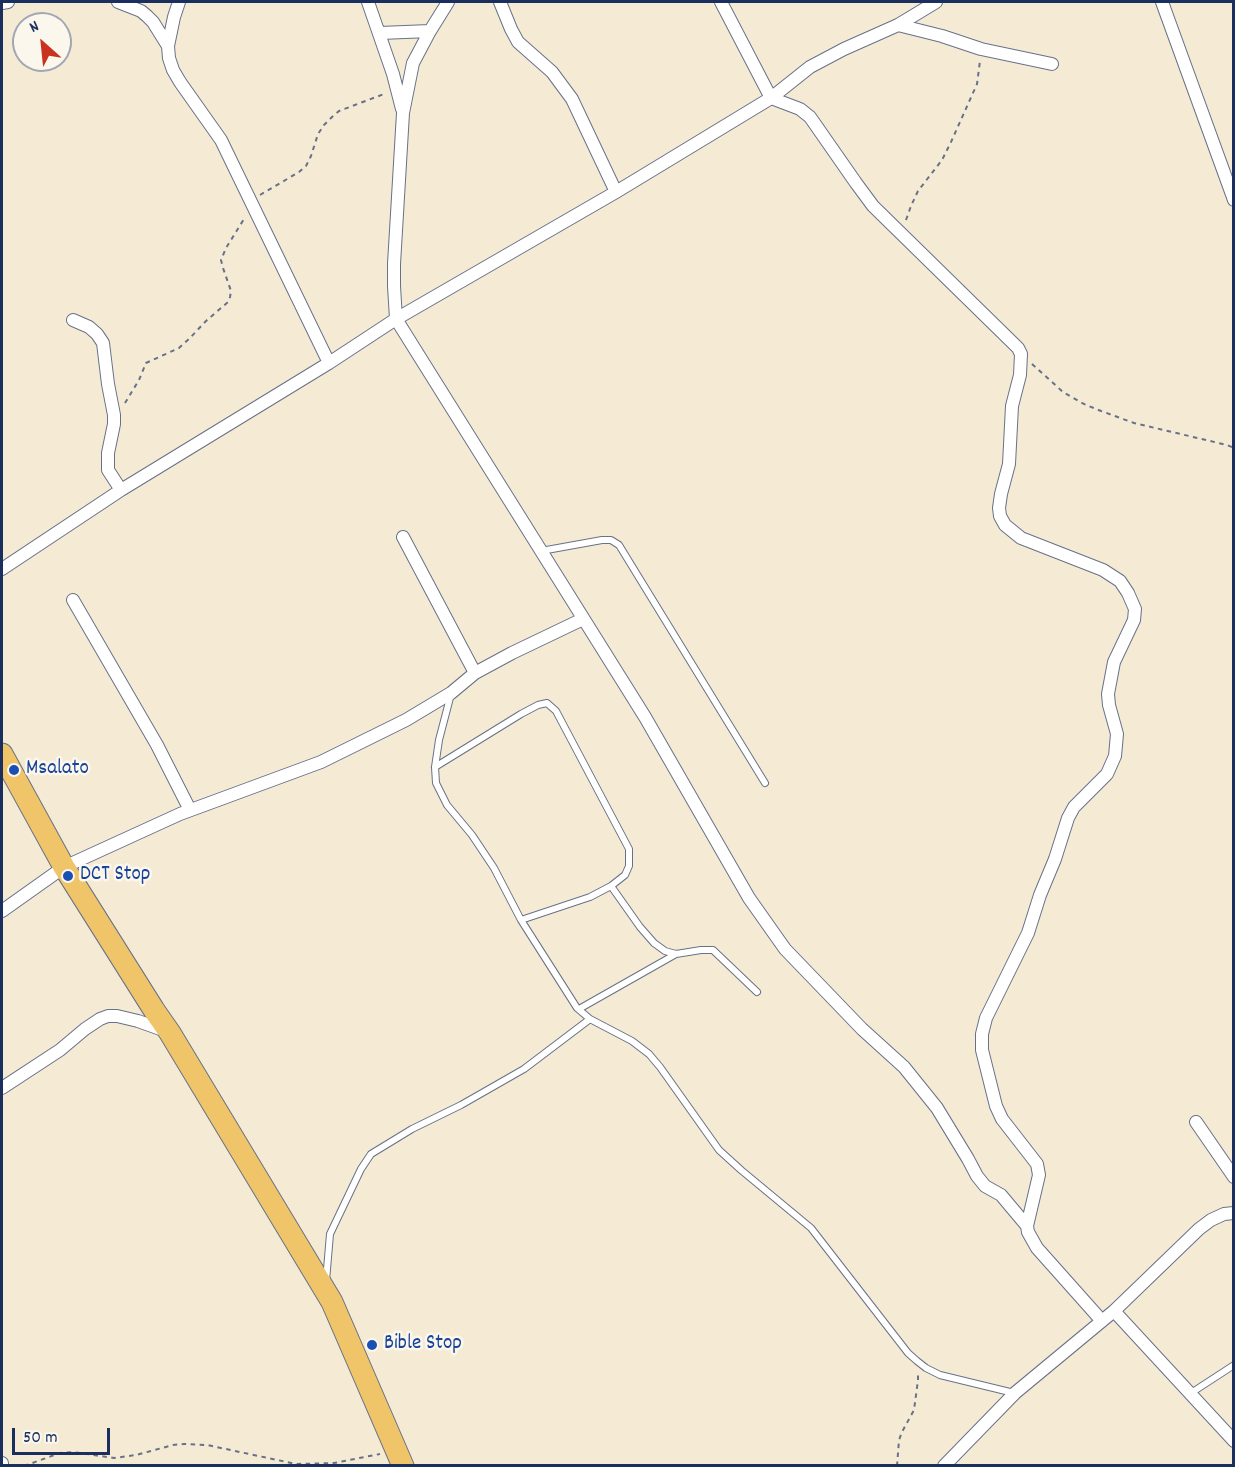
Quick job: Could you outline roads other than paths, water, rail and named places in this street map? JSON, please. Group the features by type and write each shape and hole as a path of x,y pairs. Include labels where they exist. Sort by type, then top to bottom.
{"highway":[{"path":"2,754 64,867 170,1033 332,1302 400,1458"}],"street":[{"path":"2,3 8,2"},
{"path":"118,2 141,11 147,16 168,46"},
{"path":"179,2 168,46 169,58 180,82 221,140 329,363"},
{"path":"368,2 380,33 403,113"},
{"path":"448,2 412,63 403,113 394,264 396,319 645,717 749,898 785,949 862,1029 904,1067 937,1108 977,1176 985,1185 1001,1195 1027,1226 1036,1248 1102,1321"},
{"path":"500,2 518,42 552,72 572,99 616,192"},
{"path":"722,2 771,98 800,109 810,117 873,206 1018,348 1021,354 1020,375 1012,406 1009,464 999,508 1005,525 1021,538 1103,570 1120,581 1135,609 1134,620 1114,662 1108,694 1117,734 1115,756 1107,774 1074,807 1068,818 1028,933 986,1018 982,1034 982,1050 996,1106 1002,1119 1037,1164 1039,1175 1027,1226"},
{"path":"2,569 121,490 329,363 396,319 616,192 771,98 810,67 898,26 936,2"},
{"path":"1162,2 1233,201"},
{"path":"898,26 942,36 981,50 1052,64"},
{"path":"380,33 430,31"},
{"path":"73,320 89,327 103,343 114,424 108,453 108,470 121,490"},
{"path":"403,537 475,673"},
{"path":"73,600 156,745 190,810"},
{"path":"2,911 64,867 190,810 321,762 406,720 451,693 475,673 512,652 583,619"},
{"path":"2,1088 60,1050 92,1024 108,1016 138,1021 170,1033"},
{"path":"1196,1122 1233,1177"},
{"path":"944,1466 1015,1393 1114,1311 1199,1230 1211,1220 1230,1211"},
{"path":"1114,1311 1232,1435"}],"lane":[{"path":"540,551 602,540 611,540 619,545 765,783"},
{"path":"451,693 435,767 436,783 440,793 494,868 521,920 579,1010 590,1019 632,1041 649,1054 719,1150 811,1228 908,1353 917,1361 940,1375 1015,1393"},
{"path":"435,767 538,705 547,703 556,711 629,849 628,866 625,875 611,886 590,897 521,920"},
{"path":"611,886 654,943 665,951 676,954"},
{"path":"579,1010 676,954 700,950 713,950 757,992"},
{"path":"325,1290 330,1234 361,1169 371,1154 412,1129 461,1106 524,1070 590,1019"},
{"path":"1191,1393 1233,1365"}],"place":[{"name":"Msalato","path":"14,770"},
{"name":"DCT Stop","path":"68,876"},
{"name":"Bible Stop","path":"372,1345"}]}
